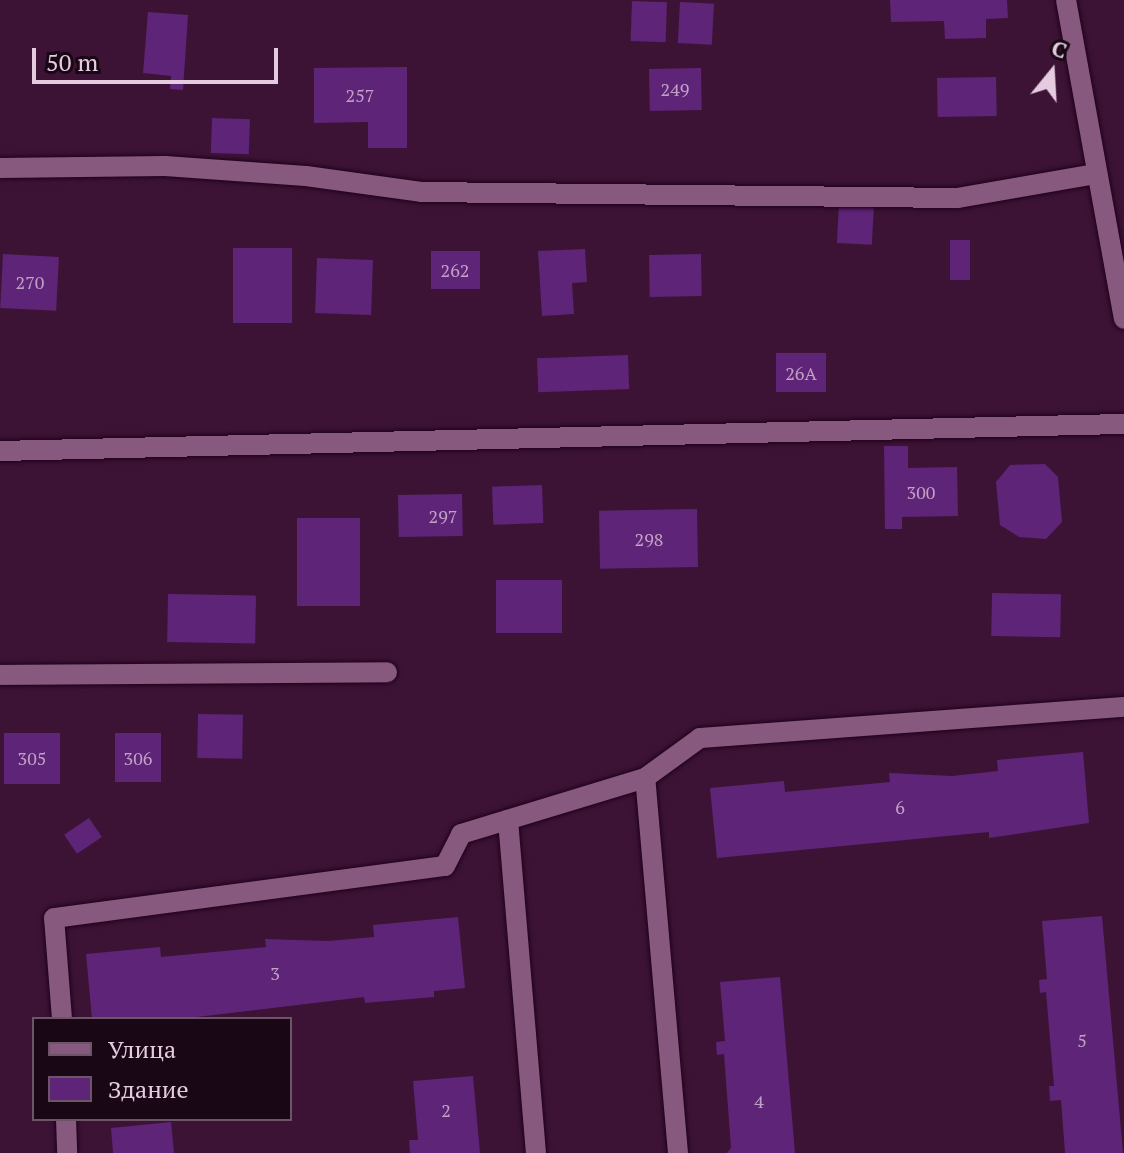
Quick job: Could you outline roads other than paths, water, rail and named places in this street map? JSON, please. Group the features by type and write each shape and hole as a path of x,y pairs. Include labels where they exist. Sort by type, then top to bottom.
{"street":[{"path":"1066,0 1095,174 1124,319"},
{"path":"0,168 165,166 306,176 421,192 958,198 1095,174"},
{"path":"0,451 1124,424"},
{"path":"0,675 387,672"},
{"path":"62,1017 54,918 445,866 461,834 645,778 700,738 1124,707"},
{"path":"645,778 678,1153"},
{"path":"508,820 536,1153"},
{"path":"66,1121 67,1153"}]}
